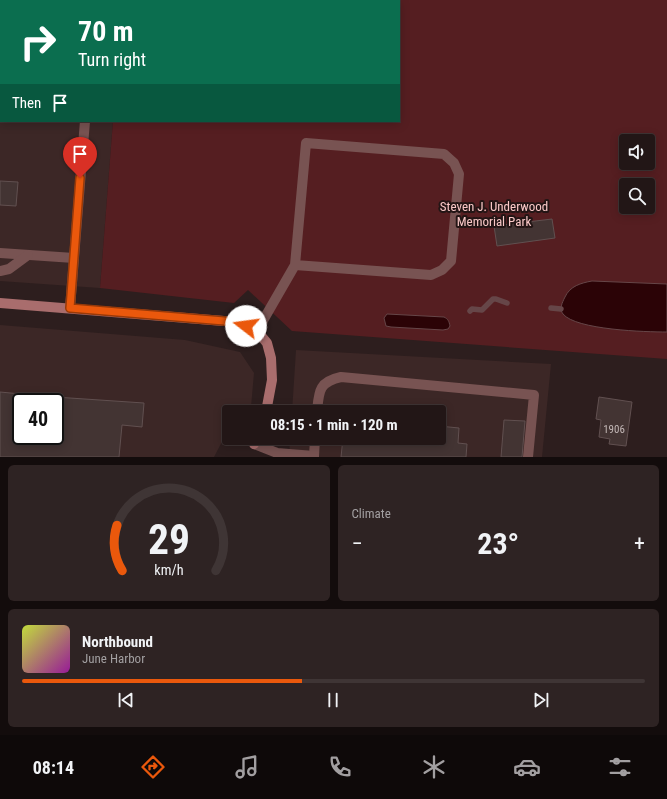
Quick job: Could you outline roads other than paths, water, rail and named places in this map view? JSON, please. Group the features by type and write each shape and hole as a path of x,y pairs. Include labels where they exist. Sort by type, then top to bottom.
{"street":[{"path":"0,303 236,322 257,331 267,343 271,358 272,380 267,405"}],"lane":[{"path":"70,308 85,122"},
{"path":"257,331 295,265 306,143 444,154 454,163 459,174 451,261 442,270 431,275 295,265"},
{"path":"0,252 74,258"},
{"path":"0,270 10,269 28,255"},
{"path":"317,405 318,394 324,383 341,377 534,395 528,457"},
{"path":"263,445 276,453 314,456 315,445"}],"waterway":[{"path":"470,311 472,309 482,310 493,299 507,303"},
{"path":"551,308 561,309"}],"park label":[{"name":"Steven J. Underwood Memorial Park","path":"494,214"}]}
